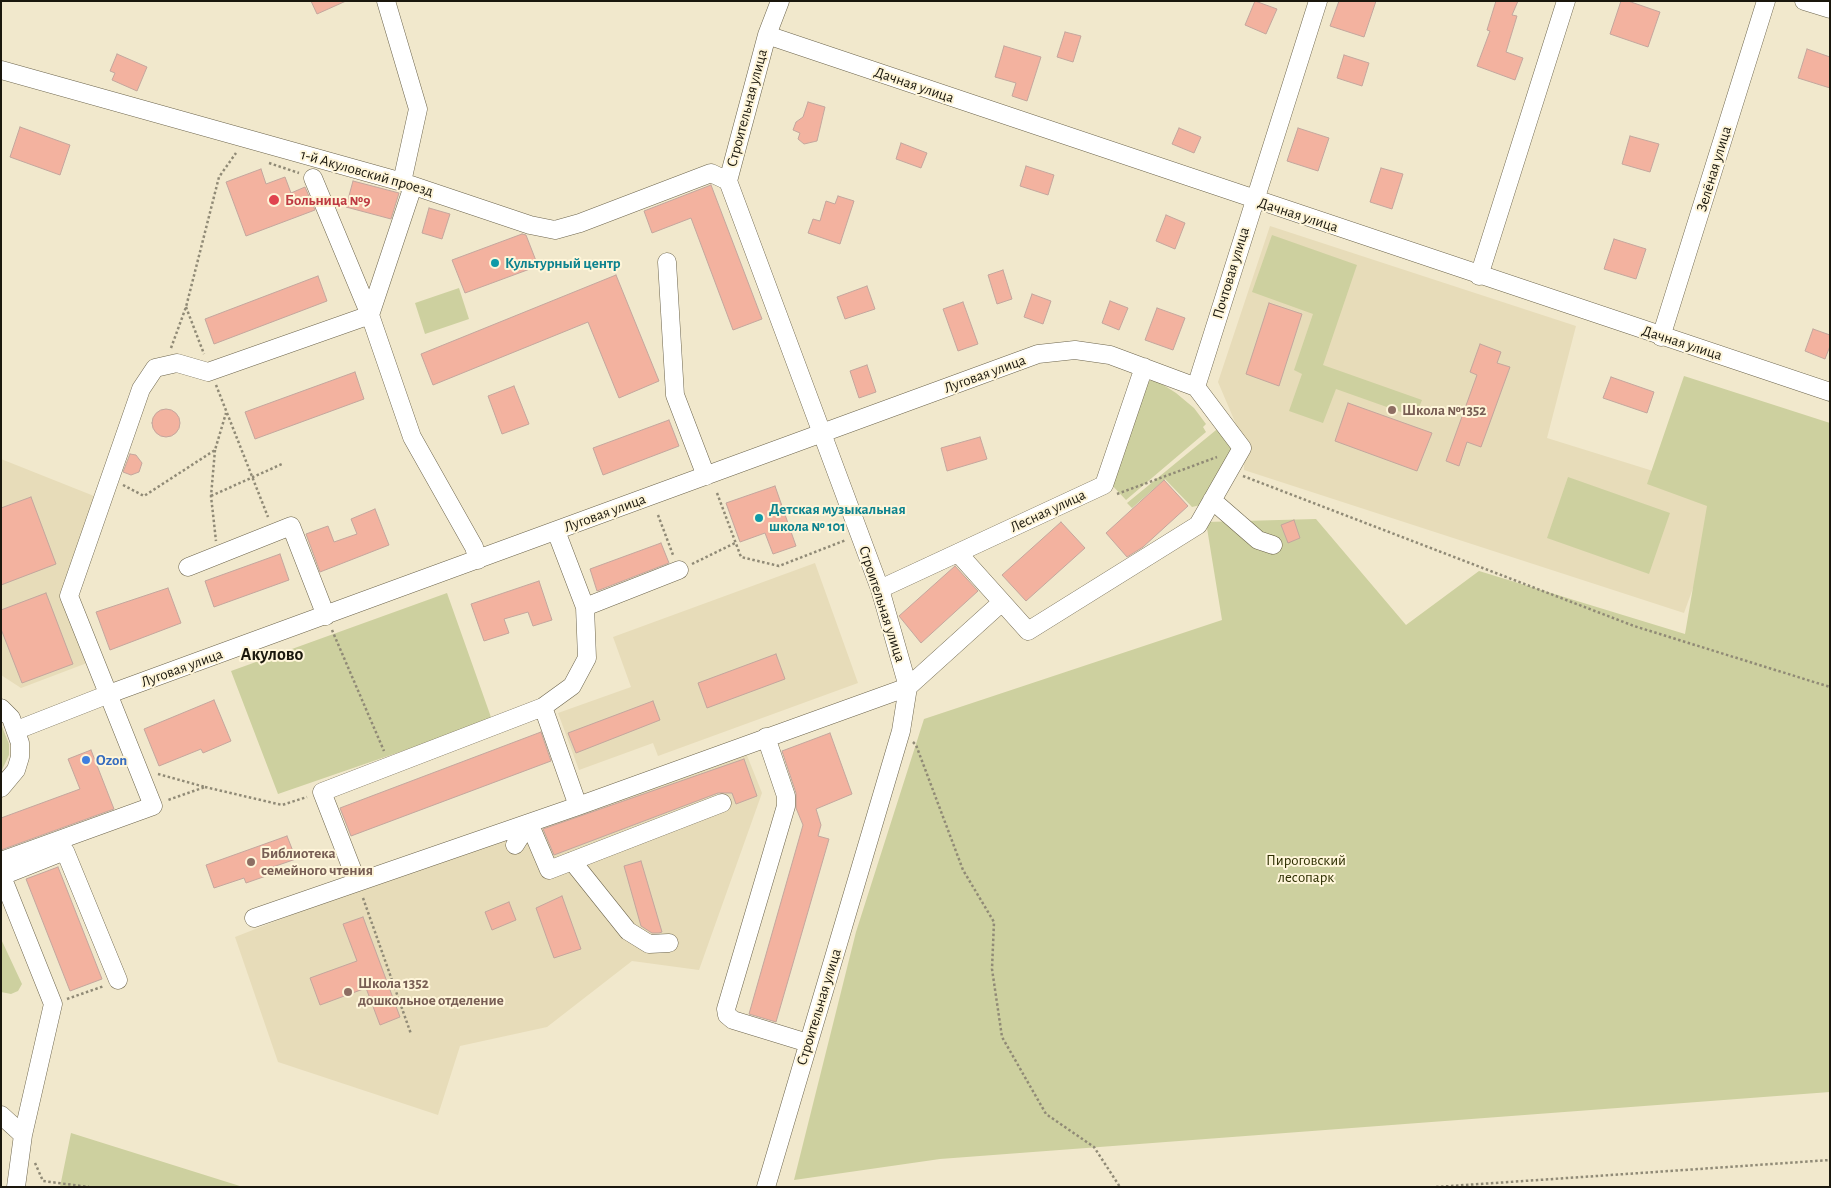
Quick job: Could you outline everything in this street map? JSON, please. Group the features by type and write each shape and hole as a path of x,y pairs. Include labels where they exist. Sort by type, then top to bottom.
{"street":[{"path":"370,315 406,187 418,109 386,1"},
{"name":"Строительная улица","path":"766,1187 901,731 908,687 880,589 728,181 767,35 780,1"},
{"name":"Почтовая улица","path":"1196,387 1318,1"},
{"path":"1479,276 1566,1"},
{"name":"Зелёная улица","path":"1661,337 1766,1"},
{"path":"1804,1 1830,9"},
{"name":"Дачная улица","path":"767,35 1479,276 1830,392"},
{"name":"1-й Акуловский проезд","path":"1,70 406,187 530,225 556,230 580,223 710,173 728,181"},
{"path":"313,178 370,315 412,437 474,547 478,560"},
{"path":"667,262 675,395 706,476"},
{"path":"2,870 153,806 69,596 141,389 155,368 177,363 208,372 370,315"},
{"name":"Луговая улица","path":"17,730 109,694 823,435 1038,354 1075,350 1110,355 1196,387"},
{"name":"Лесная улица","path":"880,589 1104,484 1144,367"},
{"path":"958,553 1028,631 1198,525 1242,448 1196,387"},
{"path":"1212,500 1258,540 1273,545"},
{"path":"188,566 291,526 326,616"},
{"path":"357,882 322,792 543,707 572,686 587,658 585,607 556,531"},
{"path":"585,607 680,570"},
{"path":"254,918 578,806 908,687 1002,602"},
{"path":"543,707 578,806"},
{"path":"1,708 11,718 17,730 20,743 20,757 16,770 1,788"},
{"path":"766,737 786,796 786,806 726,1009 727,1016 733,1020 808,1043"},
{"path":"529,823 549,870 722,803"},
{"path":"515,845 529,823"},
{"path":"2,870 66,851 118,980"},
{"path":"572,861 628,931 649,944 669,943"},
{"path":"2,870 54,1004 23,1135 16,1187"},
{"path":"1,1115 23,1135"}],"path":[{"path":"164,366 186,307 219,177 237,152"},
{"path":"217,555 211,496 215,450 227,412 274,532"},
{"path":"1104,484 1113,496 1242,448"},
{"path":"110,479 144,496 215,450"},
{"path":"211,496 282,464"},
{"path":"1229,471 1634,626 1830,687"},
{"path":"717,494 741,557 779,566 859,534"},
{"path":"658,515 680,570 735,543"},
{"path":"326,616 391,766"},
{"path":"901,731 916,745 962,870 994,922 992,970 1002,1037 1046,1114 1094,1147 1120,1187"},
{"path":"138,768 204,787 282,805 322,792"},
{"path":"153,806 204,787"},
{"path":"357,882 411,1034"},
{"path":"54,1004 118,980"},
{"path":"33,1158 43,1181 89,1187"},
{"path":"1436,1187 1830,1160"}],"shaded area":[{"name":"Школа №1352","path":"1270,226 1576,326 1547,438 1727,494 1684,613 1244,470 1244,443 1218,382"},
{"path":"1,459 99,498 63,598 87,663 21,688 1,675"},
{"path":"815,563 858,683 658,756 653,743 579,770 558,713 631,687 613,637"},
{"path":"746,753 762,793 699,970 632,961 547,1027 460,1046 438,1115 278,1062 235,937 360,888"}],"green space":[{"path":"1272,235 1357,265 1323,365 1422,400 1415,417 1336,389 1323,423 1289,411 1302,374 1294,370 1313,314 1252,292"},
{"path":"459,288 469,319 425,334 415,303"},
{"name":"Пироговский лесопарк","path":"1684,376 1830,423 1830,1092 940,1159 794,1180 856,932 924,719 1222,620 1206,522 1316,519 1406,625 1479,571 1685,634 1707,506 1647,484"},
{"path":"1154,379 1176,393 1194,408 1206,424 1203,427 1206,432 1126,500 1109,482 1147,382"},
{"path":"1221,426 1239,449 1205,504 1192,507 1165,479 1132,508 1127,503"},
{"path":"1568,477 1670,513 1649,574 1547,538"},
{"path":"447,593 492,720 278,794 231,671"},
{"path":"1,724 9,744 9,755 1,772"},
{"path":"1,939 22,984 18,991 11,994 1,992"},
{"path":"71,1133 243,1187 60,1187"}],"building":[{"path":"311,1 346,1 317,14"},
{"path":"1255,1 1277,9 1266,34 1245,25"},
{"path":"1339,1 1376,1 1364,37 1330,26"},
{"path":"1496,1 1518,1 1512,15 1517,16 1506,52 1523,58 1515,80 1477,66 1490,31 1487,30"},
{"path":"1621,1 1628,1 1660,12 1648,47 1610,34"},
{"path":"1065,32 1081,36 1073,62 1057,57"},
{"path":"1004,46 1041,57 1027,101 1012,96 1016,83 995,77"},
{"path":"1807,49 1830,57 1830,88 1798,78"},
{"path":"117,54 147,67 137,91 112,80 115,73 110,71"},
{"path":"1344,55 1369,63 1362,86 1337,78"},
{"path":"808,102 825,107 817,141 804,144 798,139 800,133 793,130 796,122 803,117"},
{"path":"20,127 70,145 60,175 10,157"},
{"path":"1179,128 1201,137 1194,153 1172,144"},
{"path":"1298,128 1329,138 1318,171 1287,161"},
{"path":"1630,136 1659,144 1650,172 1622,164"},
{"path":"901,143 927,153 921,168 896,159"},
{"path":"1026,166 1054,175 1048,195 1020,186"},
{"path":"1381,168 1403,174 1392,209 1370,202"},
{"name":"Больница №9","path":"261,169 266,184 285,177 291,193 305,187 315,210 246,236 226,182"},
{"path":"353,181 399,193 391,219 346,207"},
{"path":"711,185 762,319 733,330 691,218 652,233 644,211"},
{"path":"838,196 854,201 840,244 808,233 813,219 820,221 826,201 835,204"},
{"path":"429,208 450,214 442,239 422,233"},
{"path":"1166,215 1185,223 1175,249 1156,241"},
{"name":"Культурный центр","path":"522,234 526,235 538,266 465,293 452,260"},
{"path":"1614,239 1646,249 1636,279 1604,269"},
{"path":"1003,270 1012,299 997,304 988,275"},
{"path":"616,275 659,381 619,398 588,322 433,385 421,354"},
{"path":"318,276 327,301 214,344 205,319"},
{"path":"867,286 875,309 845,319 837,297"},
{"path":"1032,294 1051,301 1043,324 1024,317"},
{"path":"1110,301 1128,308 1119,330 1102,323"},
{"path":"963,302 978,344 958,351 943,309"},
{"path":"1269,303 1302,314 1279,386 1246,374"},
{"path":"1157,308 1185,318 1173,350 1145,340"},
{"path":"1813,329 1830,335 1830,346 1825,359 1805,351"},
{"path":"1480,344 1501,352 1497,363 1510,367 1481,447 1467,442 1459,466 1446,461 1477,375 1470,372"},
{"path":"867,365 876,392 859,398 850,371"},
{"path":"355,372 364,399 255,439 245,412"},
{"path":"1611,377 1654,392 1647,413 1603,398"},
{"path":"514,386 529,424 502,434 488,396"},
{"path":"1348,403 1432,433 1417,471 1335,441"},
{"path":"166,409 176,413 180,423 176,433 166,437 156,433 152,423 156,413"},
{"path":"669,420 679,446 603,475 593,448"},
{"path":"980,437 987,459 947,471 941,448"},
{"path":"130,454 136,455 142,463 139,472 131,475 123,472"},
{"path":"1164,480 1188,506 1143,547 1127,557 1106,533"},
{"name":"Детская музыкальная школа № 101","path":"775,486 796,546 773,554 765,533 740,542 726,503"},
{"path":"31,497 56,564 1,585 1,508"},
{"path":"375,509 389,545 320,572 306,534 328,526 334,542 357,534 351,519"},
{"path":"1294,520 1300,538 1288,543 1281,525"},
{"path":"1061,522 1085,548 1026,601 1002,575"},
{"path":"661,543 669,563 597,591 590,569"},
{"path":"280,554 289,580 214,607 205,581"},
{"path":"955,566 978,591 921,643 899,616"},
{"path":"539,581 552,620 533,626 528,612 504,619 509,633 484,641 471,604"},
{"path":"168,588 181,623 110,650 96,612"},
{"path":"46,593 73,664 22,683 1,629 1,610"},
{"path":"776,654 785,679 707,708 698,683"},
{"path":"214,700 231,741 203,753 201,749 159,766 144,729"},
{"path":"653,701 660,720 576,753 568,733"},
{"path":"541,732 551,761 351,836 340,808"},
{"path":"830,733 852,794 816,809 821,825 818,836 829,839 776,1022 749,1014 803,825 796,808 796,793 782,751"},
{"path":"91,750 114,809 1,850 1,818 80,789 68,759"},
{"path":"744,759 757,796 736,804 732,793 718,793 554,855 543,829"},
{"name":"Библиотека семейного чтения","path":"287,836 296,859 264,870 266,876 246,883 244,878 214,888 206,865"},
{"path":"641,861 662,932 659,933 652,933 641,926 624,866"},
{"path":"58,867 102,979 70,991 26,879"},
{"path":"562,896 581,949 554,958 536,908"},
{"path":"509,902 516,920 492,930 485,912"},
{"path":"363,917 400,1017 380,1025 366,988 320,1005 310,978 357,961 343,924"}],"place":[{"name":"Больница №9","path":"274,200"},
{"name":"Культурный центр","path":"495,263"},
{"name":"Школа №1352","path":"1392,410"},
{"name":"Детская музыкальная школа № 101","path":"759,518"},
{"name":"Ozon","path":"86,760"},
{"name":"Библиотека семейного чтения","path":"251,862"},
{"name":"Школа 1352 дошкольное отделение","path":"348,992"}],"district":[{"name":"Акулово","path":"272,655"}]}
